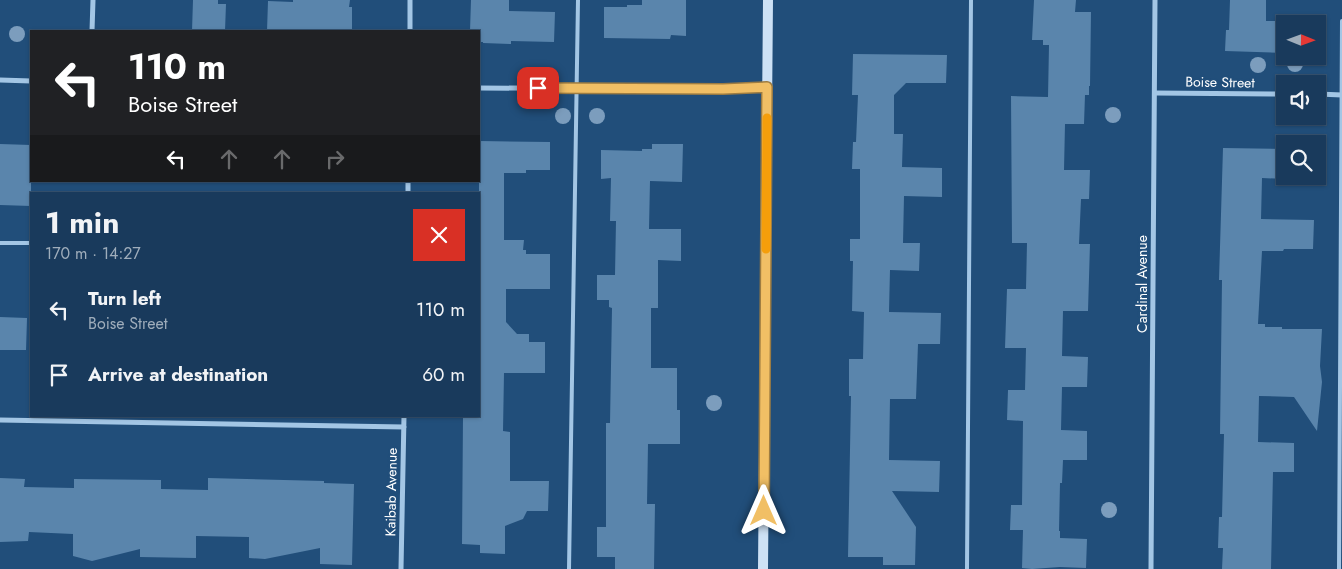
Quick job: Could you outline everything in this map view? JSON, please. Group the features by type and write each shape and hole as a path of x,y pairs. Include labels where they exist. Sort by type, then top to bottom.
{"street":[{"path":"92,30 93,0"},
{"path":"410,0 410,30"},
{"path":"763,569 768,0"},
{"name":"Cardinal Avenue","path":"1151,569 1155,0"},
{"path":"0,80 30,81"},
{"path":"480,88 723,89 767,87"},
{"name":"Boise Street","path":"1155,93 1276,94"},
{"path":"1326,94 1342,95"},
{"name":"Kaibab Avenue","path":"401,569 404,417"},
{"path":"0,420 404,427"}],"lane":[{"path":"569,569 578,0"},
{"path":"967,569 971,0"},
{"path":"1339,569 1342,21"},
{"path":"0,243 30,243"}],"building":[{"path":"193,0 218,0 218,4 226,4 225,30 192,30"},
{"path":"293,0 350,0 349,7 352,7 352,30 267,30 268,1 293,2"},
{"path":"471,0 509,0 509,11 555,12 554,42 511,41 511,44 483,43 480,42 480,30 470,30"},
{"path":"642,0 686,0 686,36 671,35 670,39 604,38 604,7 642,5"},
{"path":"1034,0 1076,0 1075,12 1091,12 1089,95 1085,95 1084,124 1065,124 1064,170 1090,170 1089,199 1081,199 1079,244 1090,244 1088,311 1063,311 1062,356 1088,357 1087,387 1062,387 1061,430 1087,431 1087,460 1063,460 1062,483 1060,483 1059,531 1060,538 1087,539 1086,568 1022,568 1023,530 1010,530 1011,505 1022,505 1023,421 1007,420 1008,390 1025,390 1026,348 1005,348 1007,289 1026,289 1027,243 1012,243 1011,96 1048,97 1049,45 1043,45 1043,40 1032,40"},
{"path":"1230,0 1266,0 1266,21 1276,21 1276,53 1225,51 1226,30 1229,30"},
{"path":"853,54 947,55 946,83 906,83 894,95 894,134 903,134 902,167 942,168 942,197 904,196 903,243 920,243 919,271 890,270 889,312 941,313 940,344 918,344 916,399 890,399 889,460 940,461 939,492 892,491 916,527 915,565 883,565 883,557 848,557 851,396 849,396 849,359 863,359 864,312 852,311 853,261 850,261 850,239 860,239 860,169 852,169 853,142 856,142 858,95 852,95"},
{"path":"480,141 550,142 550,170 526,170 526,173 504,173 504,240 524,240 523,250 526,250 526,254 550,254 550,289 506,289 506,322 517,334 529,334 529,342 545,342 545,373 504,373 503,431 510,432 510,481 549,481 548,511 527,511 523,519 505,526 505,554 480,553 480,545 462,544 463,417 480,417"},
{"path":"0,144 30,145 30,206 0,205"},
{"path":"652,144 683,144 682,182 650,181 649,229 681,229 681,261 658,260 658,308 651,308 651,368 677,368 677,410 680,410 680,444 648,444 647,504 655,504 654,569 615,569 615,557 597,557 597,527 606,527 606,423 610,423 612,308 609,307 609,300 597,300 597,275 615,275 616,221 610,221 611,178 601,179 601,150 642,151 642,149 652,149"},
{"path":"1223,148 1276,149 1276,179 1262,178 1261,219 1314,220 1313,249 1262,251 1258,324 1265,324 1265,327 1282,327 1282,329 1322,329 1320,366 1322,382 1317,431 1294,397 1259,396 1258,442 1294,443 1294,472 1273,472 1271,569 1222,569 1223,548 1218,548 1219,517 1222,517 1224,434 1220,434 1222,280 1219,280"},
{"path":"0,317 27,318 26,350 0,350"},
{"path":"0,478 25,479 24,487 74,488 74,479 161,480 161,489 208,490 208,478 324,481 324,483 354,484 352,565 320,564 320,548 265,559 249,558 249,537 196,536 196,558 140,557 140,549 92,561 73,556 73,534 29,532 28,541 0,542"}],"slow traffic":[{"path":"766,249 767,118"}],"route":[{"path":"538,88 723,89 767,87 764,511"}]}
